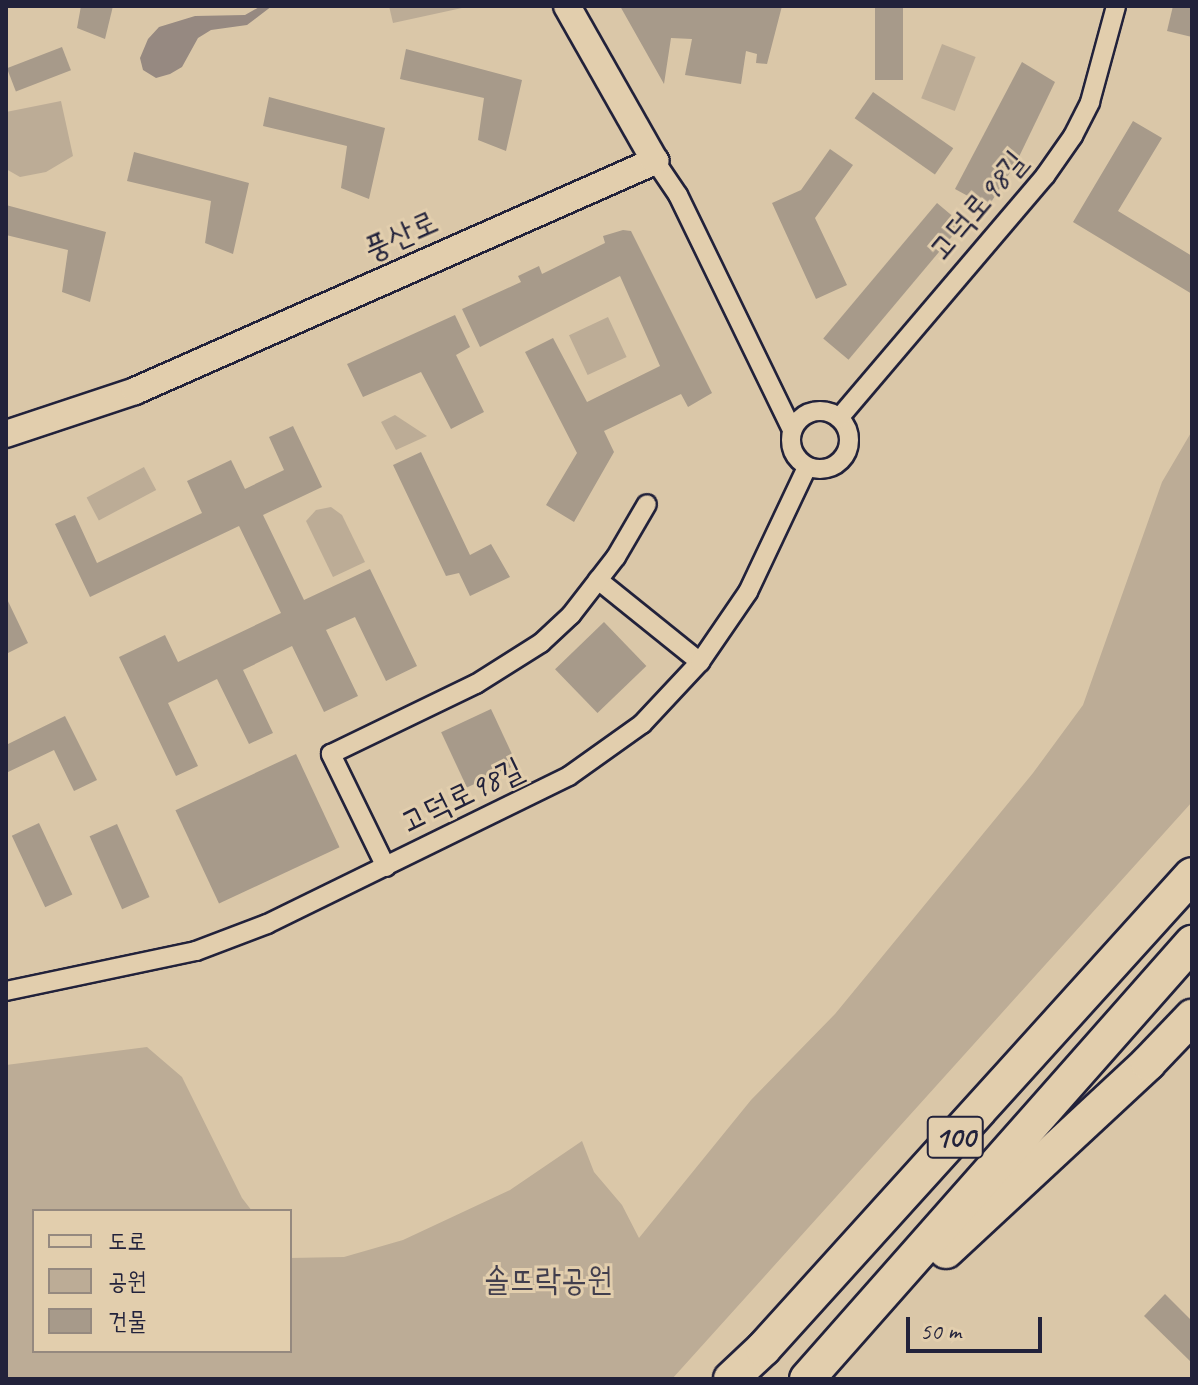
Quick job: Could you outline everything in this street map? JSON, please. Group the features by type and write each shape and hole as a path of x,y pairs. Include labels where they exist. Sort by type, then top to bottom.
{"highway":[{"name":"100","path":"731,1379 763,1349 1187,878"},
{"name":"100","path":"807,1379 1192,943"},
{"path":"807,1379 1148,1063 1192,1017"}],"street":[{"path":"567,6 655,161 678,195 792,430 791,448 807,467 828,469 843,459 849,442 845,424 831,413 812,412 804,415 792,430"},
{"name":"고덕로98길","path":"839,418 1045,176 1066,146 1090,102 1116,6"},
{"name":"풍산로","path":"6,434 135,391 655,161"},
{"name":"고덕로98길","path":"6,991 196,951 267,924 569,776 642,724 700,662 748,592 807,467"},
{"path":"386,867 331,754 506,667 541,643 571,615 616,557 647,504"},
{"path":"598,580 700,662"}],"green space":[{"path":"389,6 460,6 462,8 393,23"},
{"path":"942,44 976,57 955,111 921,98"},
{"path":"61,101 73,156 46,172 20,177 6,169 6,112"},
{"path":"608,317 627,357 588,375 569,335"},
{"path":"395,415 427,436 396,450 381,422"},
{"name":"솔뜨락공원","path":"1192,431 1192,802 672,1379 6,1379 6,1065 147,1047 182,1077 242,1198 250,1209 32,1209 32,1353 292,1353 292,1258 344,1257 403,1240 510,1190 582,1141 594,1172 622,1205 639,1238 751,1100 835,1014 1033,773 1083,705 1162,482"},
{"path":"144,467 156,490 99,520 87,498"},
{"path":"331,507 342,515 365,562 333,577 306,521 316,510"}],"shaded area":[{"path":"261,6 272,6 247,25 211,30 198,38 182,67 170,74 156,78 143,70 140,58 148,39 159,27 195,16 245,15"}],"building":[{"path":"81,6 113,6 105,39 77,28"},
{"path":"620,6 782,6 767,64 756,63 757,54 746,51 741,84 685,75 692,39 671,38 664,84"},
{"path":"875,6 903,6 903,80 875,80"},
{"path":"1173,6 1192,6 1192,37 1167,31"},
{"path":"62,47 71,70 16,91 7,68"},
{"path":"406,49 522,80 506,151 478,140 484,98 400,79"},
{"path":"1022,62 1055,82 1016,163 988,207 955,189"},
{"path":"873,92 953,148 935,174 855,118"},
{"path":"269,97 385,128 369,199 341,188 347,146 263,126"},
{"path":"1133,121 1162,138 1118,211 1192,256 1192,294 1073,222"},
{"path":"830,149 853,165 815,218 847,285 816,299 772,203 801,190"},
{"path":"134,152 249,183 233,254 205,243 211,201 127,181"},
{"path":"937,203 962,224 849,360 823,339"},
{"path":"6,205 106,232 90,302 62,292 68,250 6,235"},
{"path":"631,231 712,393 688,407 681,394 604,431 614,452 574,522 546,505 577,453 525,352 553,338 587,402 660,366 620,276 480,347 462,309 521,282 518,276 539,266 542,274 605,243 603,236"},
{"path":"455,315 470,347 456,355 484,412 451,429 421,372 363,397 347,364"},
{"path":"293,426 322,487 263,515 304,600 370,569 417,666 386,681 355,617 326,630 358,696 324,712 292,646 243,670 273,733 249,744 217,679 168,703 198,766 176,776 119,657 165,635 178,662 281,613 239,526 90,597 55,524 75,515 97,563 202,513 187,481 231,460 245,489 284,470 269,437"},
{"path":"421,452 470,555 491,544 510,577 470,596 459,573 446,576 393,465"},
{"path":"6,597 28,643 6,654"},
{"path":"604,622 646,666 597,713 555,669"},
{"path":"491,709 517,764 467,788 441,732"},
{"path":"65,716 97,780 74,791 54,750 6,773 6,745"},
{"path":"296,754 340,847 219,904 175,810"},
{"path":"39,823 72,895 45,907 12,836"},
{"path":"117,824 150,897 122,909 90,836"},
{"path":"1165,1294 1192,1321 1192,1363 1144,1316"}]}
